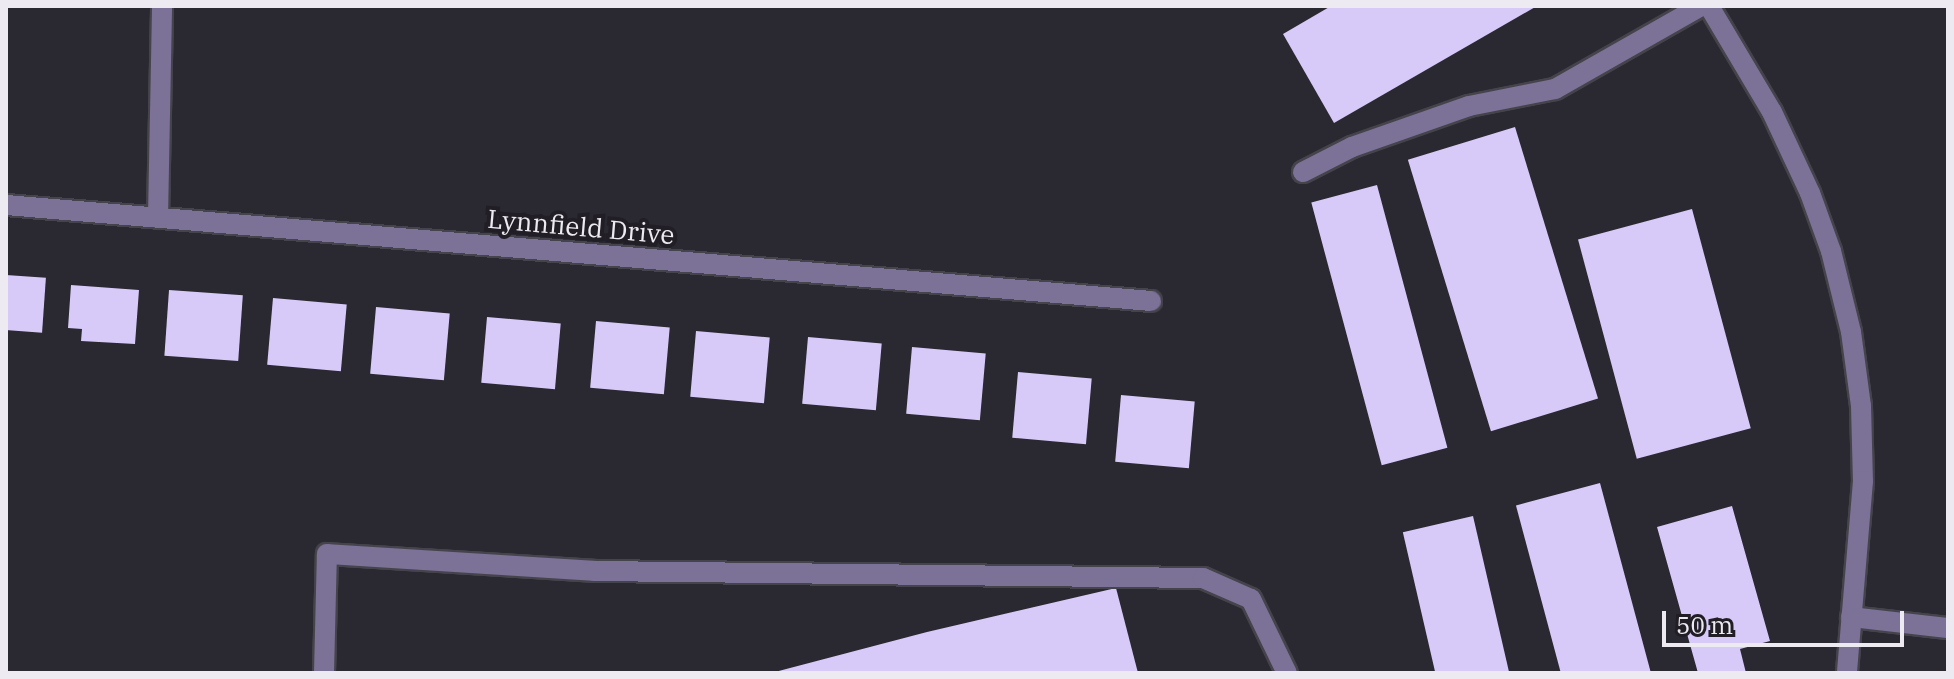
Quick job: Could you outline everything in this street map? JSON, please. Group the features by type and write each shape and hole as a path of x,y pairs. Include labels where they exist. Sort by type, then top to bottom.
{"street":[{"path":"158,218 162,6"},
{"path":"1303,172 1352,147 1469,106 1555,89 1701,6"},
{"path":"1709,6 1772,112 1810,193 1831,251 1851,332 1861,406 1863,481 1847,673"},
{"name":"Lynnfield Drive","path":"6,205 1151,301"},
{"path":"324,673 327,554 594,571 1203,578 1251,599 1287,673"},
{"path":"1851,617 1948,628"}],"building":[{"path":"1331,6 1537,6 1334,123 1283,34"},
{"path":"1515,127 1598,399 1491,431 1408,160"},
{"path":"1377,185 1447,448 1382,465 1311,203"},
{"path":"1692,209 1751,428 1637,459 1578,240"},
{"path":"6,275 46,278 42,333 6,330"},
{"path":"71,285 139,290 135,344 81,341 82,329 68,328"},
{"path":"169,290 243,295 238,361 164,356"},
{"path":"273,298 347,304 341,371 267,365"},
{"path":"376,307 450,313 444,380 370,374"},
{"path":"487,317 561,323 555,389 481,383"},
{"path":"596,321 670,327 664,394 590,388"},
{"path":"696,331 770,337 764,403 690,397"},
{"path":"808,337 882,343 876,410 802,404"},
{"path":"912,347 986,353 980,420 906,414"},
{"path":"1018,372 1092,378 1086,444 1012,438"},
{"path":"1121,395 1195,401 1189,468 1115,462"},
{"path":"1600,483 1651,672 1561,673 1516,506"},
{"path":"1732,506 1770,641 1740,649 1746,673 1698,673 1657,527"},
{"path":"1473,516 1509,673 1435,673 1403,532"},
{"path":"1116,588 1138,673 771,673 927,632"}]}
